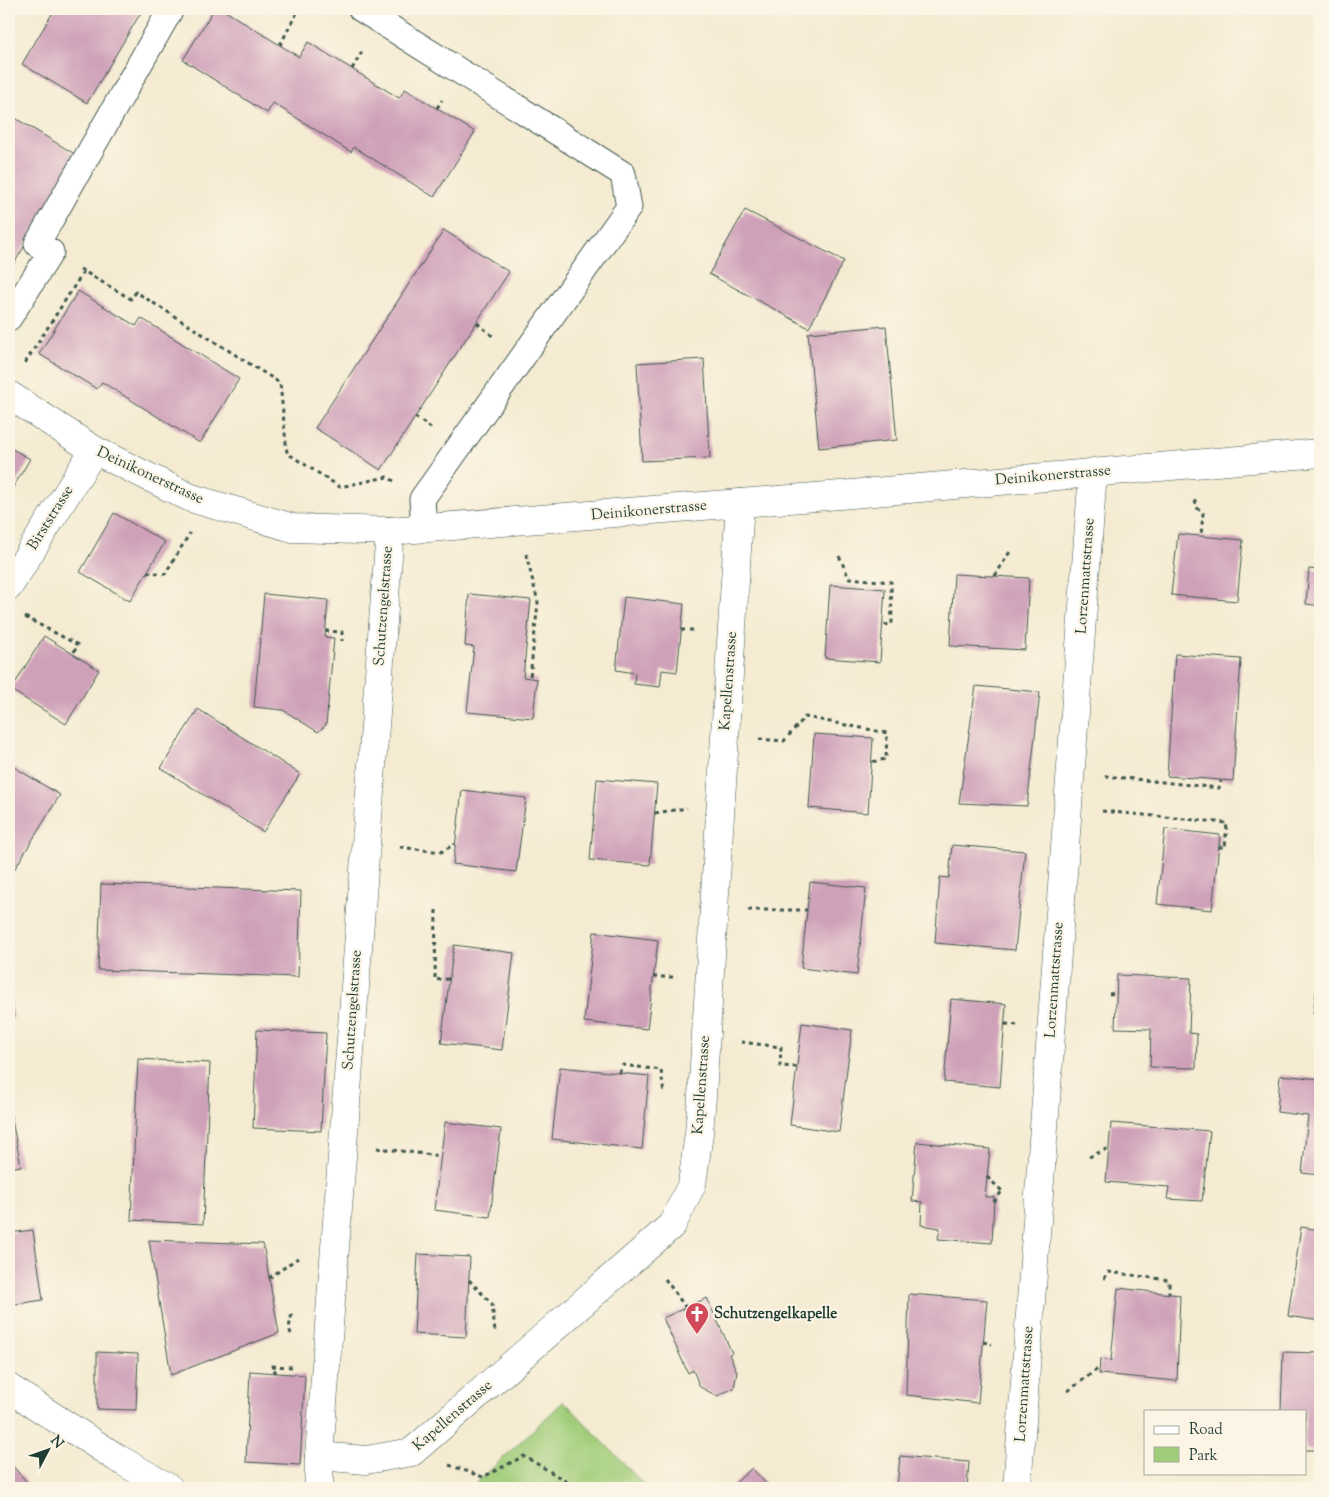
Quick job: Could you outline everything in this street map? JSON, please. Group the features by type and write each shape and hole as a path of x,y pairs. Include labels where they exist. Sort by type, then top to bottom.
{"street":[{"name":"Deinikonerstrasse","path":"9,395 94,450 191,498 294,528 390,531 424,529 1320,453"},
{"name":"Birststrasse","path":"9,586 94,450"},
{"name":"Lorzenmattstrasse","path":"1017,1488 1093,472"},
{"name":"Kapellenstrasse","path":"320,1456 366,1460 412,1452 672,1225 692,1184 701,1105 740,503"},
{"name":"Schutzengelstrasse","path":"319,1488 390,531"},
{"path":"9,1388 117,1458 169,1488"}],"lane":[{"path":"9,318 51,252 37,244 171,9"},
{"path":"361,9 624,174 629,207 422,499 424,529"}],"path":[{"path":"280,45 299,9"},
{"path":"352,69 359,57"},
{"path":"437,108 443,98"},
{"path":"51,252 131,299 136,292 280,383 287,453 340,488 387,476 422,499"},
{"path":"25,363 84,271"},
{"path":"477,323 490,334"},
{"path":"416,417 427,425"},
{"path":"1196,507 1203,513 1201,536"},
{"path":"147,572 165,574 192,528"},
{"path":"995,576 1011,550"},
{"path":"525,551 538,602 530,678"},
{"path":"839,556 849,578 891,582 892,624 883,625"},
{"path":"18,613 78,645 73,653"},
{"path":"325,631 342,632 342,641"},
{"path":"756,739 784,742 805,717 887,733 886,759 871,762"},
{"path":"9,738 12,740 9,746"},
{"path":"1104,776 1219,788 1221,781"},
{"path":"655,813 695,807"},
{"path":"1102,811 1227,823 1225,847 1219,847"},
{"path":"396,847 441,852 455,844"},
{"path":"436,910 435,980 449,979"},
{"path":"742,910 808,910"},
{"path":"653,978 676,977 680,969"},
{"path":"1110,994 1116,994"},
{"path":"733,1041 781,1047 780,1066 797,1067"},
{"path":"619,1073 623,1065 661,1070 664,1094"},
{"path":"372,1147 441,1156"},
{"path":"1089,1157 1109,1148"},
{"path":"987,1177 1002,1191"},
{"path":"269,1278 299,1257"},
{"path":"660,1272 686,1308"},
{"path":"1104,1279 1108,1272 1169,1280 1169,1293"},
{"path":"469,1280 492,1304 496,1338"},
{"path":"272,1366 276,1373"},
{"path":"1068,1392 1099,1368"},
{"path":"441,1462 483,1477 524,1456 575,1488"}],"green space":[{"path":"564,1401 647,1488 471,1488 483,1477"}],"building":[{"path":"55,9 143,9 87,103 22,64"},
{"path":"214,9 222,9 299,57 308,42 399,98 405,89 475,132 434,197 354,147 351,152 273,103 267,113 183,60"},
{"path":"10,115 78,156 9,272 9,117"},
{"path":"745,210 844,261 809,328 709,274"},
{"path":"444,230 509,272 381,470 315,428"},
{"path":"78,291 136,326 141,318 239,379 200,443 102,382 97,389 39,354"},
{"path":"886,326 897,440 819,448 808,333"},
{"path":"704,359 710,458 642,461 637,363"},
{"path":"9,447 30,459 9,494"},
{"path":"114,513 165,542 130,601 80,572"},
{"path":"1178,534 1243,540 1237,601 1171,595"},
{"path":"1309,569 1320,570 1320,606 1306,604"},
{"path":"954,574 1029,578 1025,650 950,646"},
{"path":"830,585 885,589 880,662 825,658"},
{"path":"264,594 328,600 325,637 334,638 326,725 318,732 283,710 254,707"},
{"path":"469,594 531,600 523,677 537,679 533,718 467,712 474,647 465,646"},
{"path":"624,597 684,604 677,672 662,670 660,687 634,684 635,673 616,670"},
{"path":"44,636 99,670 66,724 11,690"},
{"path":"1175,654 1241,659 1233,781 1167,776"},
{"path":"976,686 1040,692 1027,806 959,803"},
{"path":"198,709 300,774 263,832 161,768"},
{"path":"814,734 873,738 868,813 809,808"},
{"path":"9,764 60,795 9,878"},
{"path":"597,779 657,784 650,865 590,860"},
{"path":"462,790 526,798 516,872 453,864"},
{"path":"1165,829 1220,835 1212,910 1157,904"},
{"path":"952,845 1025,851 1015,950 935,943 940,877 949,878"},
{"path":"810,882 866,888 857,975 801,968"},
{"path":"101,884 301,891 298,977 98,970"},
{"path":"594,932 658,940 647,1029 584,1022"},
{"path":"454,945 514,953 502,1050 441,1043"},
{"path":"1320,973 1320,1015 1313,1014"},
{"path":"1117,975 1191,978 1189,1033 1197,1034 1196,1068 1150,1067 1151,1029 1115,1028"},
{"path":"951,999 1006,1004 1000,1087 944,1082"},
{"path":"9,1000 11,1000 14,1018 9,1019"},
{"path":"802,1023 852,1030 839,1132 790,1125"},
{"path":"257,1030 326,1033 321,1131 253,1128"},
{"path":"138,1059 210,1063 203,1224 131,1220"},
{"path":"560,1067 649,1076 642,1149 552,1139"},
{"path":"1280,1075 1320,1079 1320,1175 1302,1173 1308,1116 1277,1112"},
{"path":"9,1115 11,1115 21,1166 9,1168"},
{"path":"445,1122 501,1129 490,1217 434,1210"},
{"path":"1111,1123 1210,1131 1202,1201 1167,1199 1169,1187 1106,1182"},
{"path":"917,1142 990,1149 985,1197 994,1197 992,1243 938,1239 940,1228 921,1225 922,1202 912,1201"},
{"path":"1301,1227 1320,1230 1320,1321 1288,1316"},
{"path":"33,1230 43,1300 9,1305 9,1233"},
{"path":"149,1240 263,1244 279,1333 171,1375"},
{"path":"418,1254 470,1257 466,1337 414,1334"},
{"path":"1118,1288 1180,1295 1177,1381 1099,1374 1100,1359 1111,1361"},
{"path":"909,1294 987,1300 978,1403 906,1395"},
{"name":"Schutzengelkapelle","path":"707,1298 732,1353 729,1354 737,1372 734,1388 717,1396 700,1387 693,1370 688,1373 663,1318"},
{"path":"97,1352 138,1354 136,1410 97,1409"},
{"path":"1283,1352 1320,1353 1320,1450 1306,1450 1306,1410 1281,1410"},
{"path":"250,1371 305,1375 300,1465 246,1462"},
{"path":"900,1456 969,1462 967,1488 897,1488"},
{"path":"9,1462 32,1488 9,1488"},
{"path":"752,1468 770,1488 730,1488"}],"place":[{"name":"Schutzengelkapelle","path":"697,1335"}]}
